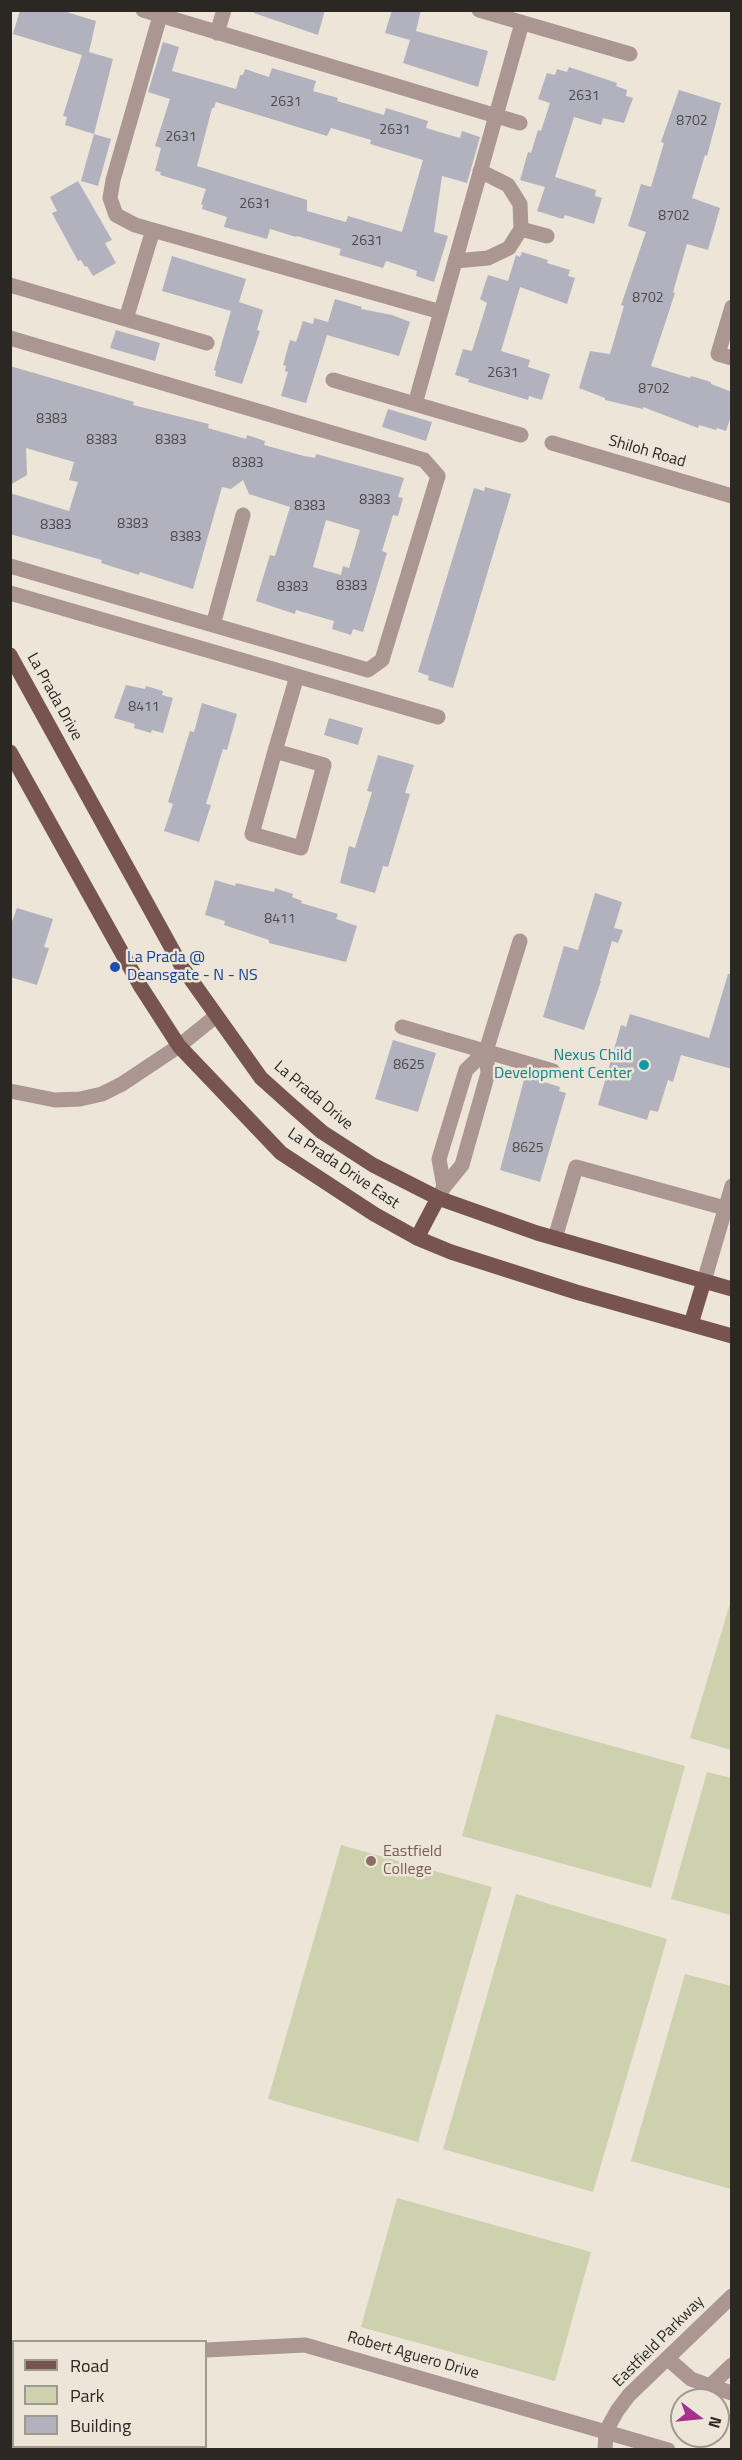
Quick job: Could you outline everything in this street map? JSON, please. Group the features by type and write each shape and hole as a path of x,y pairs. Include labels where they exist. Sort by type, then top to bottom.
{"main road":[{"name":"La Prada Drive","path":"10,656 182,967 261,1078 322,1131 373,1165 555,1238 732,1289"},
{"path":"10,752 141,987 179,1046"},
{"name":"La Prada Drive East","path":"179,1046 281,1153 374,1214 417,1238"},
{"path":"441,1192 417,1238 451,1252 576,1292 732,1336"},
{"path":"691,1324 704,1281"}],"street":[{"path":"143,10 520,123"},
{"path":"217,33 224,10"},
{"path":"479,10 630,54"},
{"path":"160,16 113,180 110,198 116,215 135,225 441,312"},
{"path":"415,404 522,23"},
{"path":"455,261 488,258 509,248 521,229 520,204 508,185 480,171"},
{"path":"521,229 547,236"},
{"path":"126,319 153,230"},
{"path":"10,285 207,343"},
{"path":"730,315 718,354 732,358"},
{"path":"10,338 424,460 438,477 381,660 368,670 10,566"},
{"path":"333,380 520,435"},
{"name":"Shiloh Road","path":"552,443 732,495"},
{"path":"213,625 243,514"},
{"path":"10,593 438,717"},
{"path":"275,751 324,765 301,848 252,834 275,751 297,676"},
{"path":"441,1192 462,1165 488,1073 486,1051 520,941"},
{"path":"10,1091 55,1100 80,1099 102,1094 122,1084 179,1046 216,1017"},
{"path":"402,1027 553,1071"},
{"path":"441,1192 439,1159 466,1070 486,1051"},
{"path":"555,1238 576,1167 728,1209"},
{"path":"704,1281 728,1209 732,1186"},
{"name":"Eastfield Parkway","path":"605,2450 606,2431 628,2395 732,2296"},
{"name":"Robert Aguero Drive","path":"207,2350 305,2344 661,2448"},
{"path":"667,2358 691,2379 732,2393"},
{"path":"710,2386 732,2366"}],"green space":[{"path":"731,1600 731,1750 690,1738"},
{"path":"496,1714 685,1766 651,1888 462,1836"},
{"path":"707,1772 731,1778 731,1915 671,1899"},
{"path":"341,1845 492,1887 418,2142 268,2099"},
{"path":"516,1894 667,1939 593,2192 443,2149"},
{"path":"685,1974 731,1986 731,2189 631,2161"},
{"path":"397,2198 591,2252 555,2381 361,2327"}],"building":[{"path":"20,10 60,10 96,21 89,52 113,59 94,134 65,125 67,117 63,116 82,55 13,34"},
{"path":"254,10 325,10 318,35 254,13"},
{"path":"392,10 421,10 416,31 488,51 478,87 403,63 410,40 385,33"},
{"path":"163,42 179,47 172,71 236,89 240,75 243,75 245,69 269,77 272,68 316,81 313,91 338,98 337,101 384,115 386,108 428,121 426,128 460,138 462,131 480,137 467,183 442,176 434,232 448,236 434,282 416,276 417,271 386,261 383,268 339,255 341,249 297,236 270,229 267,239 224,227 227,217 202,209 201,204 206,189 160,175 161,172 155,171 161,148 155,146 170,99 148,92","holes":["216,102 327,136 331,128 371,140 370,144 423,160 402,232 348,216 346,222 307,211 307,200 197,166 212,108"]},
{"path":"569,67 617,83 616,86 627,90 626,96 633,98 624,123 603,118 601,125 574,117 555,177 596,190 595,196 602,198 594,224 565,215 563,219 537,211 545,187 520,180 528,152 531,153 538,130 541,131 550,103 538,99 547,73 555,75 557,69 567,72"},
{"path":"679,90 721,103 707,156 705,155 692,198 720,208 708,250 687,244 673,292 675,293 651,366 711,382 711,384 732,392 732,413 726,431 699,425 698,428 643,407 643,409 605,400 605,398 579,388 590,351 610,354 624,306 621,305 646,232 628,226 641,184 651,187 664,143 661,142"},
{"path":"94,134 111,139 98,186 81,181"},
{"path":"78,181 112,240 105,243 116,263 93,276 81,260 78,261 52,213 57,211 50,197"},
{"path":"522,252 570,270 568,276 575,278 567,304 520,287 501,351 530,360 528,367 550,374 542,400 529,396 528,400 468,382 469,379 455,375 463,349 472,351 487,303 480,299 488,275 508,281 516,255 520,257"},
{"path":"172,256 246,279 239,302 263,310 257,330 260,331 242,384 215,376 216,371 214,370 231,311 162,291"},
{"path":"335,299 362,307 361,309 392,315 410,322 399,356 327,335 306,403 281,396 288,372 285,371 286,366 283,365 290,340 296,342 303,321 313,324 314,318 328,322"},
{"path":"116,330 160,343 155,361 110,348"},
{"path":"10,366 134,402 133,405 209,424 208,428 246,439 247,435 265,441 264,445 315,458 316,454 404,478 398,497 403,498 398,516 393,515 382,551 387,553 363,632 353,629 351,635 332,629 334,621 296,610 295,614 256,601 270,555 275,556 290,507 249,494 243,480 231,489 222,487 193,589 140,572 139,575 101,563 102,560 10,534 10,493 69,511 78,482 69,480 74,462 26,448 27,475 10,485","holes":["326,520 360,530 349,568 343,566 341,575 313,567"]},
{"path":"388,409 432,422 426,441 382,427"},
{"path":"485,487 511,494 453,688 428,680 429,676 418,672 474,488 484,491"},
{"path":"126,685 145,689 146,686 163,691 162,695 173,698 163,733 152,730 151,733 134,728 135,724 114,718"},
{"path":"202,703 237,714 227,750 223,749 206,804 211,805 199,842 164,831 173,804 168,802 190,731 194,732"},
{"path":"329,718 363,728 358,745 324,735"},
{"path":"378,755 414,765 405,793 410,794 388,867 383,866 375,893 340,883 349,846 355,848 372,792 367,791"},
{"path":"215,880 235,886 236,883 274,892 275,888 293,894 292,897 302,901 301,903 338,914 336,919 357,926 346,962 269,943 269,940 224,925 225,921 205,915"},
{"path":"595,893 622,902 614,928 623,930 618,943 612,941 584,1030 543,1017 564,946 578,950"},
{"path":"17,908 53,919 44,947 49,948 37,985 10,977 10,927"},
{"name":"Nexus Child Development Center","path":"728,974 732,974 732,1069 681,1055 673,1082 668,1080 658,1112 650,1110 647,1120 598,1105 621,1025 626,1027 630,1014 709,1038"},
{"path":"393,1040 436,1053 418,1112 375,1099"},
{"path":"525,1076 560,1087 559,1091 566,1093 540,1182 500,1170"}],"place":[{"name":"La Prada @ Deansgate - N - NS","path":"115,967"},
{"name":"Nexus Child Development Center","path":"644,1065"},
{"name":"Eastfield College","path":"371,1861"}]}
